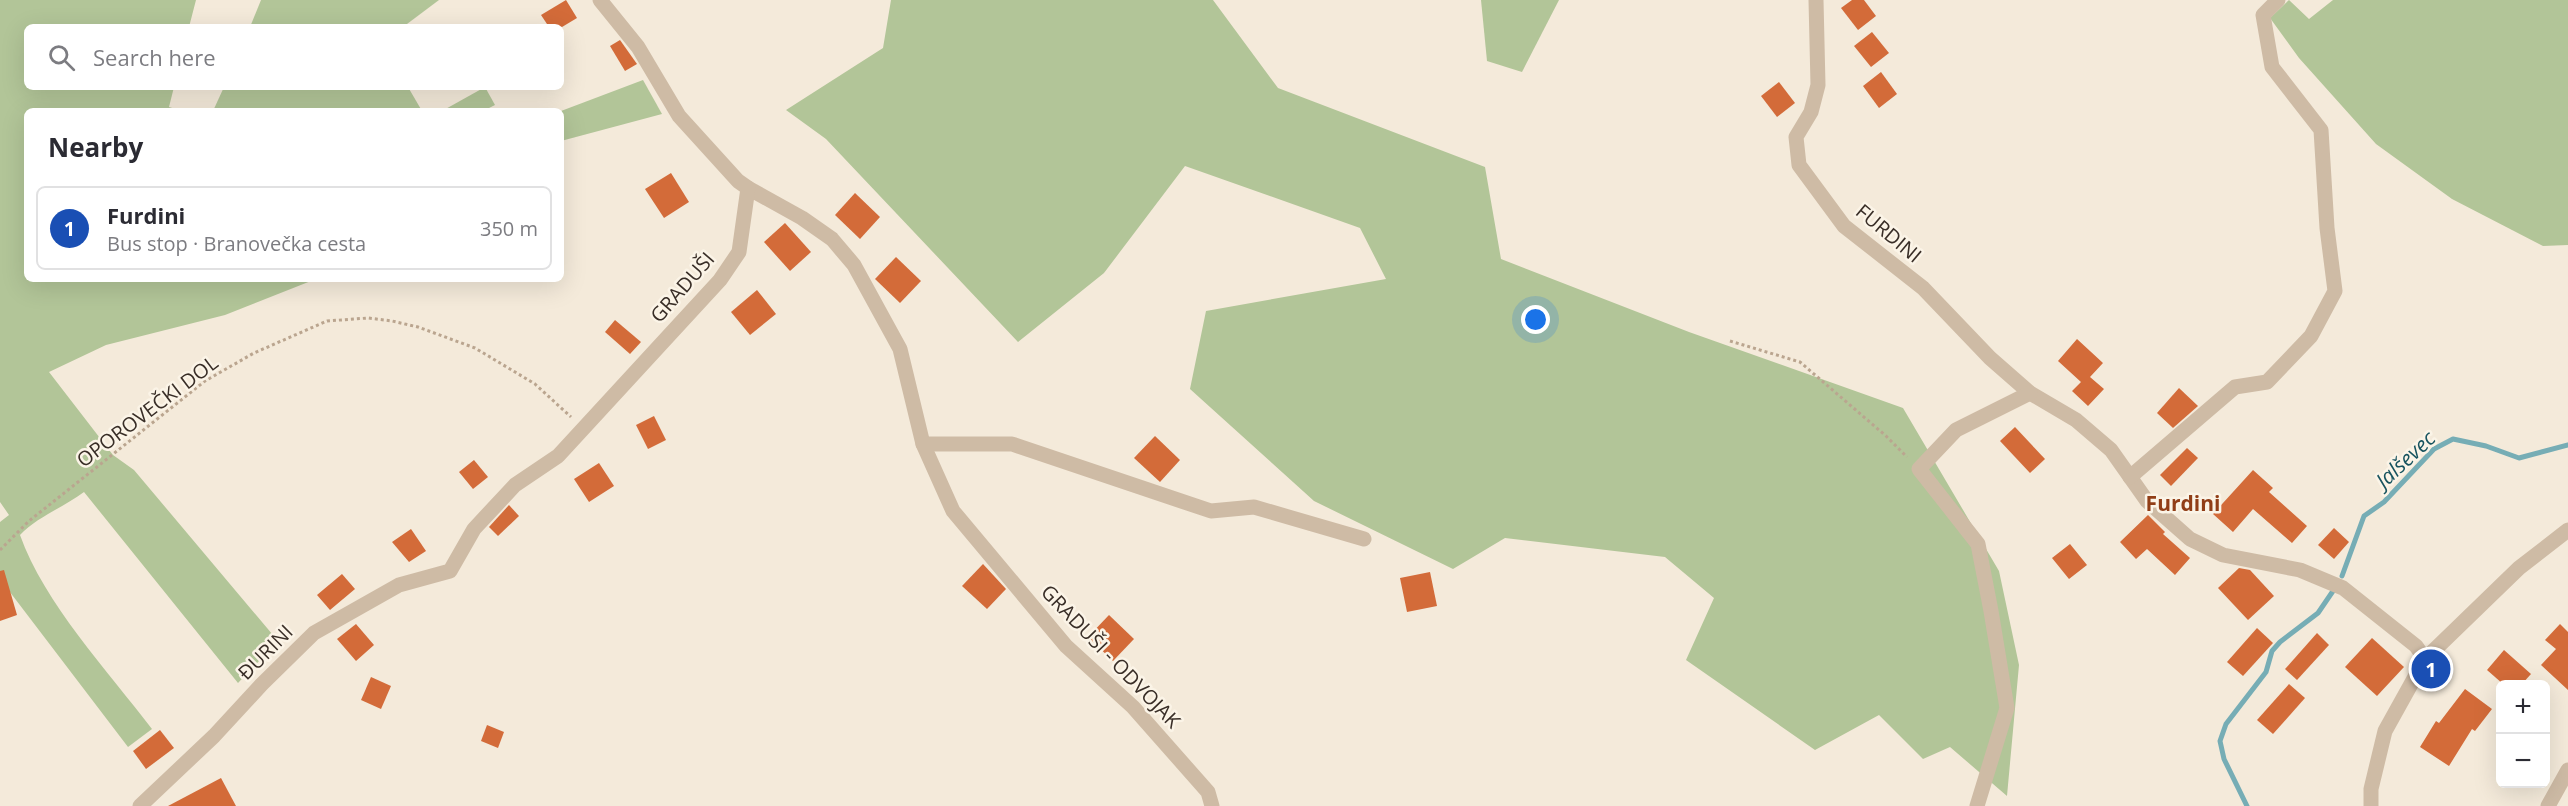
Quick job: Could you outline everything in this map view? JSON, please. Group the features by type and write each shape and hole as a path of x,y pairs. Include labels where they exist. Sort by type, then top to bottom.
{"street":[{"path":"600,0 638,47 679,116 738,181 748,188"},
{"name":"FURDINI","path":"1816,0 1818,85 1811,112 1796,137 1799,165 1844,226 1923,288 1990,358 2030,393 2076,420 2111,450 2147,501 2190,539 2223,555 2300,570 2343,588 2416,646 2426,659"},
{"path":"2130,477 2235,387 2267,382 2311,336 2335,291 2327,228 2321,130 2272,67 2263,15 2278,0"},
{"name":"GRADUŠI","path":"450,571 474,529 515,485 558,456 720,280 739,252 748,188"},
{"name":"GRADUŠI - ODVOJAK","path":"748,188 802,218 832,239 854,266 900,349 923,444 953,511 1066,646 1133,707 1208,792 1212,806"},
{"path":"1977,806 2007,708 1991,611 1977,544 1919,469 1956,429 2030,393"},
{"path":"923,444 1012,444 1211,511 1254,507 1364,539"},
{"path":"2371,806 2371,789 2385,730 2426,659 2519,568 2568,530"},
{"name":"ĐURINI","path":"140,806 214,736 314,633 399,585 450,571"},
{"path":"2548,806 2568,770"}],"path":[{"name":"OPOROVEČKI DOL","path":"0,550 29,521 205,381 254,353 327,321 368,318 392,321 418,327 475,348 535,384 583,428"},
{"path":"1730,341 1800,363 1886,436 1919,469"}],"green space":[{"path":"0,0 196,0 190,24 24,24 24,90 173,90 169,107 172,108 24,108 24,282 308,282 225,315 106,345 49,372 113,455 134,470 278,641 238,683 84,492 34,523 20,535 45,586 78,636 152,729 128,747 0,579 0,522 9,515 0,502"},
{"path":"261,0 439,0 407,24 251,24"},
{"path":"891,0 1213,0 1278,88 1485,167 1501,259 1689,332 1903,408 1999,571 2019,665 2007,796 1950,747 1923,759 1879,715 1815,750 1686,660 1714,598 1665,557 1505,538 1453,569 1314,501 1190,389 1206,311 1386,279 1360,228 1185,166 1104,273 1018,342 826,139 786,110 883,48"},
{"path":"1481,0 1559,0 1522,72 1487,61"},
{"path":"2289,0 2309,19 2333,0 2568,0 2568,245 2543,246 2452,199 2376,144 2299,58 2270,18"},
{"path":"643,80 662,114 564,140 564,110"},
{"path":"223,90 410,90 420,108 214,108"},
{"path":"480,90 487,90 495,105 489,108 447,108"}],"building":[{"path":"566,0 577,18 564,26 547,24 541,15"},
{"path":"1852,0 1864,0 1876,16 1858,30 1841,8"},
{"path":"1872,32 1889,53 1871,67 1854,46"},
{"path":"620,40 637,64 625,71 610,46"},
{"path":"1881,72 1897,94 1879,108 1863,86"},
{"path":"1779,82 1795,103 1777,117 1761,96"},
{"path":"671,173 689,202 664,218 645,189"},
{"path":"855,193 880,217 860,239 835,215"},
{"path":"785,223 811,252 790,271 764,242"},
{"path":"896,257 921,281 900,303 875,279"},
{"path":"757,290 776,314 750,335 731,312"},
{"path":"615,320 641,342 630,354 605,332"},
{"path":"2077,339 2103,363 2090,377 2104,389 2088,406 2072,391 2081,382 2058,361"},
{"path":"2179,388 2198,406 2173,428 2157,413"},
{"path":"654,416 666,440 648,449 636,425"},
{"path":"2015,427 2045,459 2030,473 2000,441"},
{"path":"1155,436 1180,460 1160,482 1134,458"},
{"path":"2187,448 2198,458 2171,486 2160,475"},
{"path":"474,460 488,477 473,489 459,472"},
{"path":"599,463 614,486 589,502 574,479"},
{"path":"2253,470 2273,488 2269,492 2307,526 2292,543 2253,509 2233,532 2213,514"},
{"path":"509,505 519,516 498,536 489,527"},
{"path":"2148,515 2165,532 2163,534 2190,558 2175,575 2147,549 2136,559 2120,542"},
{"path":"2334,528 2349,542 2334,559 2318,545"},
{"path":"411,529 426,551 409,562 392,542"},
{"path":"2070,544 2087,565 2069,579 2052,558"},
{"path":"983,564 1006,589 987,609 962,586"},
{"path":"2239,568 2250,570 2274,596 2248,620 2218,588"},
{"path":"4,570 17,615 0,621 0,571"},
{"path":"1430,572 1437,606 1407,612 1400,578"},
{"path":"342,574 355,589 330,610 317,595"},
{"path":"1109,615 1134,639 1113,661 1088,637"},
{"path":"356,624 374,645 356,661 337,639"},
{"path":"2560,624 2568,632 2568,690 2541,665 2556,649 2545,640"},
{"path":"2257,628 2273,643 2243,676 2227,662"},
{"path":"2317,633 2329,645 2297,680 2285,669"},
{"path":"2372,638 2404,667 2377,696 2345,667"},
{"path":"2504,650 2531,674 2526,680 2498,680 2487,670"},
{"path":"371,677 391,686 381,709 361,700"},
{"path":"2289,684 2305,698 2273,734 2257,720"},
{"path":"2465,689 2492,709 2475,731 2472,729 2449,766 2420,747 2436,721 2439,723"},
{"path":"487,725 504,732 498,748 481,741"},
{"path":"160,730 174,748 146,769 133,751"},
{"path":"221,778 236,806 168,806"}],"waterway":[{"name":"Jalševec","path":"2342,576 2364,516 2384,502 2434,449 2453,439 2486,446 2519,458 2568,445"},
{"name":"Jalševec","path":"2247,806 2224,759 2220,741 2226,724 2266,672 2272,651 2280,642 2318,613 2333,591"}],"place":[{"name":"Furdini","path":"2431,669"}],"district":[{"name":"Furdini","path":"2183,503"}]}
